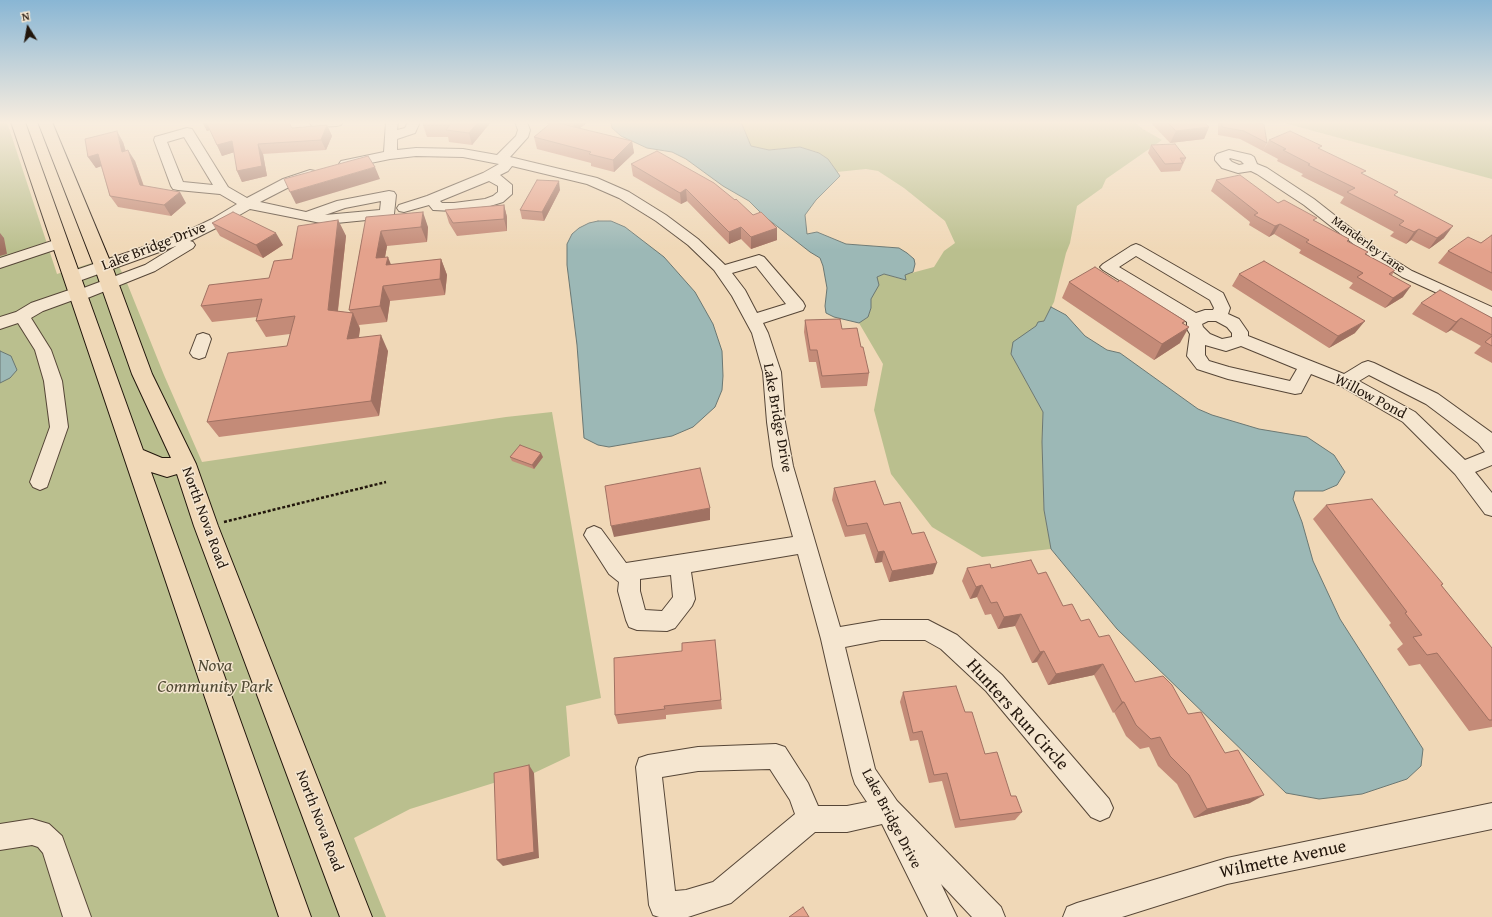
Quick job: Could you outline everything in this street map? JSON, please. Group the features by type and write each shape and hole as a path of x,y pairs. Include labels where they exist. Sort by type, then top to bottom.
{"main road":[{"path":"33,165 146,485 295,917"},
{"name":"North Nova Road","path":"62,165 106,275 142,374 185,464 206,526 356,917"},
{"path":"134,454 158,466 167,468 185,464"}],"street":[{"path":"170,165 178,186 223,190 248,204 326,220 387,214 389,195 342,204 307,216"},
{"path":"207,165 223,190"},
{"name":"Lake Bridge Drive","path":"0,323 22,316 37,307 106,275 150,268 200,238 217,222 288,182 344,165"},
{"path":"404,208 432,199 488,176 503,168 504,165"},
{"name":"Lake Bridge Drive","path":"527,165 592,181 624,194 661,218 693,242 722,271 739,294 760,333 772,372 776,422 783,466 832,639 864,775 888,810 943,917"},
{"name":"Manderley Lane","path":"1251,166 1262,171 1309,202 1375,254 1407,274 1492,313"},
{"path":"432,199 438,207 487,204 505,194 505,186 497,179 488,176"},
{"path":"0,262 60,243"},
{"path":"1219,316 1222,308 1217,297 1136,249 1108,267 1197,327 1204,338 1219,344 1233,344 1239,339 1240,332 1238,328 1227,319 1219,316 1205,315 1197,327 1196,356 1204,365 1228,373 1295,388 1307,366"},
{"path":"722,271 759,260 797,306 753,320"},
{"path":"22,316 43,350 53,381 59,427 40,482"},
{"name":"Willow Pond","path":"1239,339 1345,381 1409,417 1462,469 1492,508"},
{"path":"1345,381 1368,367 1432,399 1484,438 1492,447"},
{"path":"1462,469 1492,457"},
{"path":"594,535 616,568 629,577"},
{"path":"680,565 684,599 667,621 637,620 629,591 630,571 680,565 806,544"},
{"name":"Hunters Run Circle","path":"832,639 881,630 928,630 949,642 994,683 1100,808"},
{"path":"810,820 800,792 776,756 698,759 648,767 663,905 686,904 721,893 810,820 847,819 888,810 991,917"},
{"name":"Wilmette Avenue","path":"1077,917 1227,871 1492,816"},
{"path":"0,837 32,832 40,833 47,838 52,845 58,860 77,917"}],"path":[{"path":"206,526 386,482"}],"green space":[{"name":"Nova Community Park","path":"0,165 21,165 57,274 114,256 127,283 164,375 202,462 506,417 552,412 601,698 566,706 570,756 534,773 500,781 410,809 354,838 386,917 0,917"},
{"path":"832,165 1126,165 1106,179 1102,188 1077,206 1070,243 1066,253 1054,302 1044,321 1028,332 1011,354 1043,412 1042,442 1044,510 1051,549 982,557 932,527 891,474 874,410 883,364 859,323 868,317 877,277 884,274 905,280 904,275 934,267 944,251 955,243 945,221 904,188 878,171 866,169 837,172"},
{"path":"1439,165 1492,165 1492,179"}],"water":[{"path":"694,165 832,165 840,176 816,200 805,215 807,234 817,232 846,244 899,248 914,259 915,264 913,272 905,275 906,280 884,274 877,277 879,285 871,299 871,308 868,317 859,323 834,317 826,313 825,306 827,288 820,258 764,216 749,201 723,186"},
{"path":"611,221 625,227 664,257 695,292 713,324 722,351 722,390 715,407 693,427 672,436 609,447 598,445 584,438 577,345 567,265 567,244 572,234 579,228 589,223"},
{"path":"1051,307 1066,315 1085,336 1107,350 1120,353 1198,409 1212,415 1259,429 1307,437 1334,455 1345,472 1337,485 1323,491 1295,491 1293,499 1302,522 1313,561 1340,619 1423,749 1421,766 1407,779 1362,794 1319,799 1286,793 1117,629 1051,549 1044,510 1042,442 1043,412 1011,354 1013,342 1036,326 1038,322 1044,321"},
{"path":"0,351 11,356 17,370 10,378 0,383"}],"building":[{"path":"101,165 133,165 140,185 180,192 164,205 110,196"},
{"path":"236,165 262,165 262,166 237,171"},
{"path":"336,165 374,165 375,167 290,192 284,179"},
{"path":"632,165 682,165 714,183 735,200 736,199 753,215 761,212 777,228 751,237 741,227 729,232 686,189 680,193"},
{"path":"1308,165 1353,165 1366,171 1361,173 1398,192 1394,195 1453,226 1437,238 1419,229 1414,232 1399,225 1404,221 1347,192 1355,188"},
{"path":"1240,175 1278,203 1284,200 1317,218 1313,220 1349,239 1347,241 1368,252 1365,254 1395,270 1389,274 1411,286 1393,298 1357,277 1363,273 1306,242 1309,240 1280,224 1275,226 1254,215 1258,213 1216,180"},
{"path":"537,180 559,181 542,212 520,210"},
{"path":"504,205 504,219 453,223 445,210"},
{"path":"233,212 276,233 256,245 212,223"},
{"path":"423,212 421,227 381,231 376,258 388,257 386,265 441,259 440,279 383,286 380,306 349,310 366,217"},
{"path":"338,220 328,310 353,313 347,339 381,335 371,401 207,422 228,353 287,346 295,316 256,321 262,299 201,306 209,285 269,278 274,261 292,259 298,226"},
{"path":"1492,235 1492,273 1448,251 1468,237 1481,243"},
{"path":"1264,261 1365,321 1338,336 1239,274"},
{"path":"1095,267 1118,282 1120,280 1185,321 1182,323 1189,327 1162,344 1069,282"},
{"path":"1440,290 1492,318 1492,335 1461,318 1456,322 1421,303"},
{"path":"840,319 842,329 857,328 869,373 822,376 817,350 810,350 805,320"},
{"path":"1492,336 1492,346 1485,342"},
{"path":"520,445 541,453 532,465 510,457"},
{"path":"700,468 710,508 611,526 605,486"},
{"path":"875,481 884,505 900,502 912,534 924,532 937,563 892,571 884,551 878,552 867,523 847,526 834,488"},
{"path":"1372,499 1443,584 1441,585 1492,648 1492,720 1489,720 1437,653 1427,655 1413,637 1422,635 1405,613 1407,612 1326,505"},
{"path":"1031,560 1038,574 1046,572 1063,606 1072,604 1081,621 1089,619 1099,637 1109,635 1135,682 1163,676 1172,685 1188,714 1201,712 1225,753 1238,750 1264,795 1207,809 1189,775 1170,756 1160,737 1151,739 1136,725 1124,702 1122,702 1103,664 1056,674 1044,651 1040,652 1021,614 1004,617 997,602 991,603 982,585 976,587 967,568 990,564 991,568"},
{"path":"715,640 721,700 664,706 665,709 615,715 614,658 682,651 682,643"},
{"path":"956,686 965,712 972,712 985,754 997,752 1011,796 1016,796 1022,812 960,820 947,773 934,775 922,731 913,733 903,692"},
{"path":"529,765 534,852 497,860 494,773"},
{"path":"803,907 809,917 789,917"}]}
